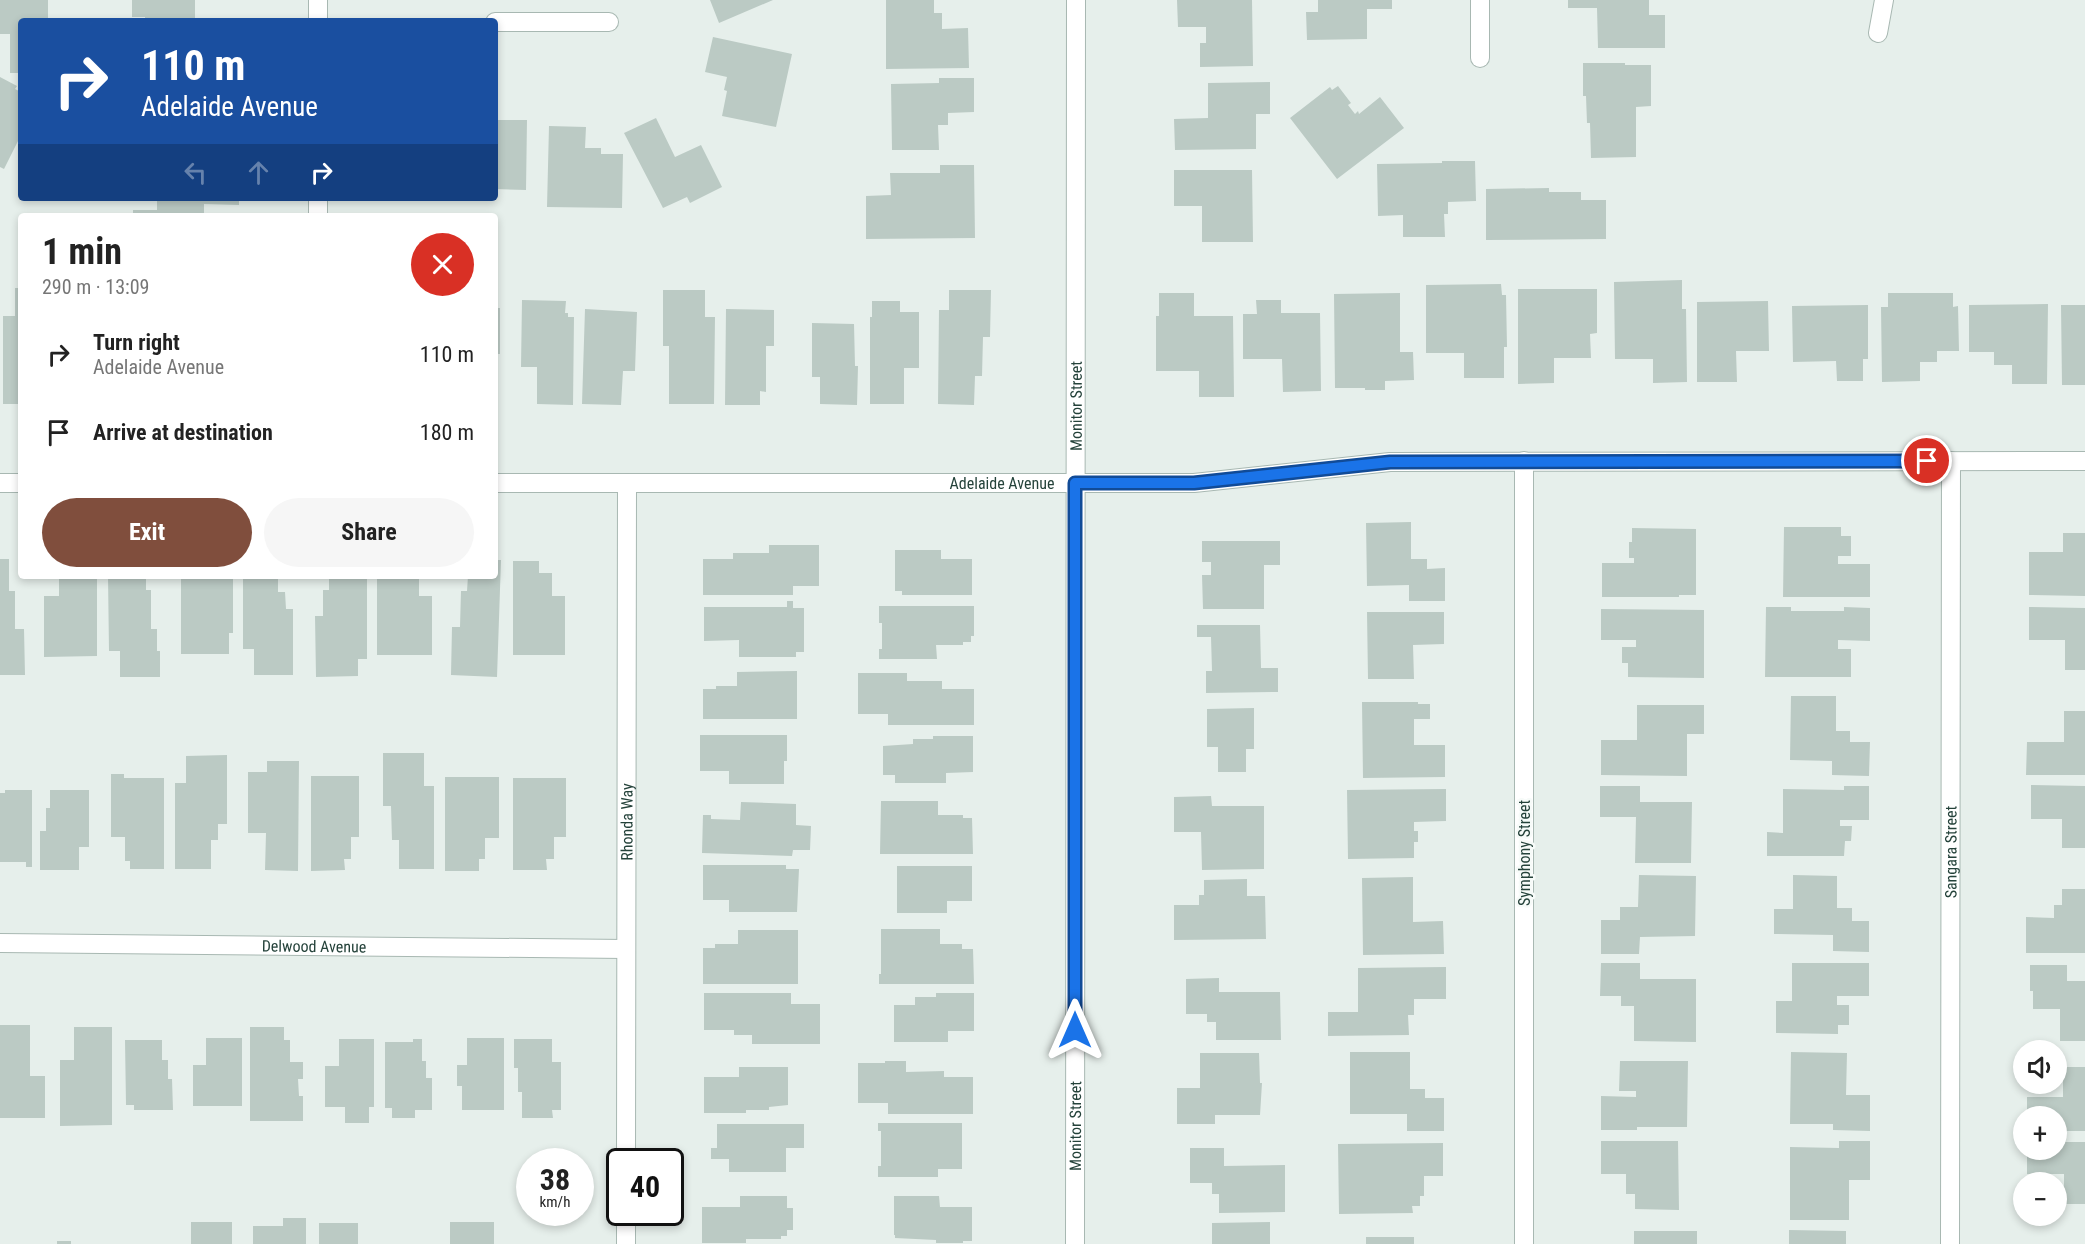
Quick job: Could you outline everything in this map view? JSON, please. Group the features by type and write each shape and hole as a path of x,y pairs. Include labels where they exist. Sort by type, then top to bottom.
{"street":[{"path":"318,0 318,18"},
{"name":"Monitor Street","path":"1075,1244 1076,0"},
{"path":"1480,0 1480,58"},
{"path":"1878,33 1884,0"},
{"path":"498,22 609,22"},
{"name":"Symphony Street","path":"1524,461 1524,1244"},
{"name":"Sangara Street","path":"1950,1244 1951,461"},
{"name":"Adelaide Avenue","path":"498,483 1194,483 1390,462 2085,461"},
{"path":"0,483 18,483"},
{"name":"Rhonda Way","path":"626,1148 627,483"},
{"name":"Delwood Avenue","path":"0,943 626,950"},
{"path":"626,1226 626,1244"}],"building":[{"path":"0,0 48,0 48,18 18,18 18,73 10,73 10,34 0,34"},
{"path":"132,0 195,0 195,18 132,17"},
{"path":"710,0 773,0 719,23"},
{"path":"886,0 934,0 934,13 942,13 942,29 968,28 969,68 886,69"},
{"path":"1177,0 1252,0 1253,66 1200,67 1200,43 1206,43 1206,27 1178,27"},
{"path":"1318,0 1392,0 1392,9 1367,9 1367,39 1307,40 1306,12 1318,12"},
{"path":"1568,0 1649,0 1649,15 1665,15 1665,48 1598,48 1597,8 1568,8"},
{"path":"713,37 792,54 776,127 722,116 727,77 705,72"},
{"path":"1583,63 1651,65 1651,106 1636,107 1636,157 1591,158 1590,123 1587,123 1586,96 1583,96"},
{"path":"0,77 17,86 15,89 18,90 18,141 4,169 0,167"},
{"path":"939,78 974,78 974,112 948,113 948,125 938,125 939,150 892,150 891,84 939,83"},
{"path":"1270,82 1270,114 1256,114 1256,149 1175,150 1174,119 1208,118 1208,83"},
{"path":"1338,86 1351,103 1348,105 1355,114 1358,111 1359,114 1380,97 1404,128 1337,179 1290,118 1330,87 1332,90"},
{"path":"656,118 675,157 701,145 722,187 690,203 687,197 663,208 624,133"},
{"path":"498,120 527,120 526,190 498,189"},
{"path":"549,126 586,127 585,148 601,148 601,154 623,154 622,208 547,207"},
{"path":"1442,161 1475,161 1476,201 1448,202 1448,214 1444,214 1445,237 1403,237 1403,215 1378,216 1377,164 1442,163"},
{"path":"940,165 974,165 975,238 866,239 866,196 891,195 890,173 940,173"},
{"path":"1174,170 1252,170 1253,242 1202,242 1202,206 1174,206"},
{"path":"1549,188 1549,192 1581,192 1581,200 1606,200 1606,239 1486,240 1486,189"},
{"path":"157,201 239,201 239,205 204,204 204,213 133,213 133,210 157,210"},
{"path":"1682,280 1682,309 1686,309 1687,382 1653,383 1653,359 1615,359 1614,282"},
{"path":"1501,284 1502,295 1506,295 1507,347 1504,347 1504,378 1464,378 1464,353 1426,353 1426,285"},
{"path":"15,288 18,288 18,404 3,404 3,316 15,316"},
{"path":"1518,289 1597,289 1597,333 1590,334 1591,358 1554,358 1554,383 1518,384"},
{"path":"663,290 705,290 705,317 715,317 714,404 669,404 669,346 663,346"},
{"path":"949,290 991,290 990,337 983,337 982,376 975,376 974,405 938,404 939,310 949,310"},
{"path":"1159,293 1194,293 1194,316 1233,316 1234,397 1199,397 1199,371 1156,371 1156,316 1159,316"},
{"path":"1400,293 1400,352 1413,352 1414,380 1385,381 1385,390 1335,388 1334,294"},
{"path":"1888,293 1953,293 1953,307 1958,306 1959,351 1937,351 1937,362 1920,362 1920,381 1882,382 1881,307 1888,307"},
{"path":"522,300 566,301 565,313 568,313 568,317 574,317 573,405 537,404 537,367 521,367"},
{"path":"1256,300 1281,300 1281,313 1320,313 1321,391 1283,392 1282,359 1243,359 1243,314 1257,314"},
{"path":"872,301 900,301 900,312 919,312 919,368 904,368 904,404 870,404"},
{"path":"1768,301 1769,351 1736,351 1737,382 1697,382 1697,302"},
{"path":"2048,304 2047,384 2012,384 2012,365 1994,365 1994,352 1969,352 1969,305"},
{"path":"1868,305 1868,359 1863,359 1863,381 1837,381 1836,361 1793,362 1792,306"},
{"path":"2061,305 2085,305 2085,385 2062,385"},
{"path":"498,308 500,308 500,354 498,354"},
{"path":"585,309 637,312 635,371 623,371 621,405 582,404"},
{"path":"726,309 774,310 774,346 766,346 766,392 760,391 760,405 725,405"},
{"path":"812,323 854,324 855,366 858,366 857,405 820,404 820,377 812,377"},
{"path":"1411,522 1411,559 1427,559 1427,569 1445,568 1445,601 1409,601 1409,585 1367,586 1366,523"},
{"path":"1784,527 1841,527 1841,536 1851,536 1851,556 1838,556 1838,564 1870,564 1870,597 1783,597"},
{"path":"1632,528 1696,529 1696,595 1602,597 1602,563 1634,563 1634,558 1629,558"},
{"path":"2063,533 2085,533 2085,596 2029,595 2029,552 2063,552"},
{"path":"1202,541 1280,541 1280,565 1264,565 1264,609 1203,609 1202,575 1211,575 1211,562 1202,562"},
{"path":"769,545 819,545 819,586 793,586 793,595 703,595 703,559 733,559 733,553 769,553"},
{"path":"895,550 941,550 941,559 972,559 972,595 902,595 902,591 895,591"},
{"path":"0,559 9,559 9,591 15,591 15,629 24,629 25,675 0,675"},
{"path":"498,560 501,560 497,677 451,675 452,627 460,627 461,591 467,591 468,579 498,579"},
{"path":"513,561 539,561 539,573 552,573 552,596 565,596 565,655 513,655"},
{"path":"59,579 97,579 97,656 44,657 44,596 59,596"},
{"path":"108,579 146,579 146,590 151,590 151,629 157,629 160,677 120,677 120,651 109,651"},
{"path":"181,579 233,579 233,633 229,633 229,654 181,654"},
{"path":"243,579 278,579 278,592 285,592 286,609 293,609 293,675 254,675 254,649 243,649"},
{"path":"329,579 367,579 367,659 358,659 358,676 316,677 315,616 323,616 323,590 329,590"},
{"path":"377,579 419,579 419,596 432,596 432,655 377,655"},
{"path":"787,601 793,601 793,608 804,608 804,652 796,652 796,657 739,657 739,640 704,641 704,607 787,607"},
{"path":"879,606 974,606 974,636 971,636 971,642 963,642 963,645 936,645 937,659 879,659 879,649 882,649 882,623 879,623"},
{"path":"1766,607 1791,607 1791,611 1844,611 1844,607 1870,608 1870,641 1838,640 1838,649 1851,649 1851,677 1765,677"},
{"path":"2029,607 2085,608 2085,670 2065,670 2065,640 2029,640"},
{"path":"1601,609 1704,610 1704,678 1628,677 1628,663 1622,663 1622,647 1636,647 1636,640 1601,640"},
{"path":"1367,612 1444,612 1444,644 1413,645 1414,679 1368,679"},
{"path":"1197,625 1260,625 1261,668 1278,668 1278,692 1206,693 1206,671 1212,671 1211,637 1197,637"},
{"path":"797,671 797,719 703,719 703,689 716,689 716,686 737,686 737,672"},
{"path":"858,673 907,673 907,681 942,681 942,689 974,689 974,725 888,725 888,714 858,714"},
{"path":"1791,696 1836,696 1836,731 1850,731 1850,742 1870,742 1869,776 1832,775 1832,761 1790,760"},
{"path":"1362,702 1430,704 1430,719 1414,719 1414,745 1445,745 1445,777 1363,778"},
{"path":"1637,705 1704,705 1704,734 1687,734 1687,776 1601,775 1601,740 1637,740"},
{"path":"1254,708 1254,749 1246,749 1246,772 1218,772 1218,747 1207,747 1207,709"},
{"path":"2064,711 2085,711 2085,775 2026,775 2027,742 2064,742"},
{"path":"700,735 787,735 784,784 729,784 729,771 700,771"},
{"path":"933,736 973,736 973,772 946,773 946,783 895,783 895,775 883,775 883,746 913,744 913,739 933,739"},
{"path":"383,753 424,753 424,786 434,786 434,869 399,869 399,840 392,840 391,806 383,806"},
{"path":"227,755 227,824 218,824 218,840 211,840 211,869 175,869 175,783 186,783 186,756"},
{"path":"267,761 299,761 298,871 265,870 266,833 248,833 248,772 267,772"},
{"path":"111,774 124,774 124,778 164,778 164,869 130,869 130,861 125,861 125,837 111,837"},
{"path":"311,776 359,776 359,837 351,837 351,859 344,859 345,870 311,871"},
{"path":"445,777 499,777 499,838 485,838 485,859 479,859 479,871 445,871"},
{"path":"513,778 566,778 566,837 554,837 554,859 546,859 547,870 513,870"},
{"path":"2031,785 2085,786 2085,848 2062,848 2062,819 2031,819"},
{"path":"1600,786 1640,786 1640,802 1692,802 1691,863 1635,863 1636,817 1600,817"},
{"path":"1844,786 1869,786 1869,820 1840,820 1840,826 1852,826 1851,841 1845,841 1844,856 1767,856 1767,832 1783,833 1783,789 1844,790"},
{"path":"1446,789 1446,821 1414,822 1414,831 1418,831 1418,842 1414,842 1414,858 1348,859 1347,790"},
{"path":"5,790 32,790 32,867 26,867 26,862 0,862 0,793 5,793"},
{"path":"50,790 89,790 89,847 79,847 79,870 40,870 40,831 46,831 46,808 50,808"},
{"path":"1211,796 1212,806 1264,806 1264,869 1202,870 1201,832 1174,832 1174,797"},
{"path":"881,801 938,801 938,815 963,815 963,818 972,818 973,854 880,854"},
{"path":"741,802 796,804 796,825 811,826 810,850 793,850 792,856 702,853 703,815 711,815 711,819 740,820"},
{"path":"703,865 786,865 786,869 799,869 797,912 729,912 729,900 703,900"},
{"path":"897,866 972,866 972,901 947,901 947,913 897,913"},
{"path":"1639,875 1696,876 1695,936 1640,937 1639,954 1601,954 1601,920 1620,920 1620,907 1638,907"},
{"path":"1793,875 1837,876 1837,908 1852,908 1852,921 1869,921 1869,952 1833,951 1833,935 1774,934 1774,909 1793,909"},
{"path":"1413,877 1413,922 1443,921 1444,954 1363,955 1362,878"},
{"path":"1247,879 1247,896 1265,896 1266,939 1174,940 1174,905 1199,905 1199,895 1204,895 1204,880"},
{"path":"2062,889 2085,889 2085,953 2026,953 2026,917 2054,918 2054,905 2062,905"},
{"path":"881,929 940,929 940,944 962,944 962,949 973,949 974,984 879,984"},
{"path":"738,930 798,930 798,984 703,984 703,948 715,948 715,944 738,944"},
{"path":"1601,963 1640,963 1640,979 1696,979 1696,1042 1634,1041 1634,1006 1621,1006 1621,996 1600,996"},
{"path":"1792,963 1869,963 1869,996 1837,996 1837,1005 1849,1005 1849,1025 1838,1025 1838,1034 1776,1033 1776,1001 1792,1001"},
{"path":"2030,965 2067,965 2067,981 2085,981 2085,1041 2060,1040 2060,1009 2033,1009 2033,991 2030,991"},
{"path":"1446,967 1446,999 1414,999 1414,1015 1408,1015 1409,1035 1328,1036 1328,1012 1358,1012 1358,968"},
{"path":"1219,978 1219,992 1280,992 1281,1040 1216,1040 1216,1022 1207,1022 1207,1014 1186,1014 1186,979"},
{"path":"704,993 791,993 791,1004 820,1004 820,1044 752,1044 752,1035 734,1035 734,1030 704,1030"},
{"path":"936,993 974,993 974,1031 948,1031 948,1042 894,1042 894,1005 915,1005 915,997 936,997"},
{"path":"0,1025 30,1025 30,1076 45,1076 45,1118 0,1118"},
{"path":"74,1027 112,1027 112,1125 60,1126 60,1060 74,1060"},
{"path":"250,1027 284,1027 284,1040 290,1040 290,1062 303,1062 303,1079 298,1079 299,1096 303,1096 303,1121 250,1121"},
{"path":"206,1038 242,1038 242,1106 193,1106 193,1065 206,1065"},
{"path":"467,1038 504,1038 504,1110 462,1110 462,1086 457,1086 457,1065 467,1065"},
{"path":"339,1039 374,1039 374,1107 369,1107 369,1123 345,1123 345,1107 325,1107 325,1066 339,1066"},
{"path":"413,1039 422,1039 422,1061 426,1061 426,1078 432,1078 432,1110 415,1110 415,1118 392,1118 392,1108 385,1108 385,1042 413,1042"},
{"path":"514,1039 552,1039 552,1062 561,1062 561,1110 552,1110 553,1118 522,1118 522,1092 518,1092 518,1068 514,1068"},
{"path":"125,1040 162,1040 162,1060 168,1060 168,1079 172,1079 173,1110 134,1110 134,1105 126,1105"},
{"path":"1350,1052 1410,1052 1410,1089 1425,1089 1425,1098 1444,1098 1444,1131 1407,1131 1407,1114 1350,1114"},
{"path":"1791,1052 1847,1053 1846,1095 1870,1095 1870,1131 1833,1130 1833,1124 1790,1124"},
{"path":"1200,1053 1259,1053 1260,1083 1262,1083 1260,1115 1215,1115 1215,1124 1177,1124 1177,1088 1200,1088"},
{"path":"885,1061 906,1061 906,1072 944,1071 944,1077 973,1077 973,1114 888,1114 888,1103 858,1103 858,1063 885,1063"},
{"path":"1620,1061 1688,1061 1687,1127 1601,1130 1601,1096 1636,1097 1636,1091 1619,1091"},
{"path":"739,1067 788,1067 788,1105 769,1107 769,1110 746,1110 746,1113 704,1113 704,1077 739,1077"},
{"path":"2067,1067 2085,1067 2085,1131 2067,1131 2067,1106 2027,1106 2027,1097 2063,1097 2063,1094 2067,1094"},
{"path":"878,1123 962,1123 962,1169 938,1169 938,1177 878,1177 878,1166 881,1166 881,1131 878,1131"},
{"path":"717,1124 804,1124 804,1148 786,1148 786,1172 729,1172 729,1159 711,1159 711,1148 717,1148"},
{"path":"1601,1141 1678,1141 1679,1210 1635,1209 1635,1194 1626,1194 1626,1174 1601,1174"},
{"path":"1839,1141 1870,1141 1870,1180 1849,1180 1849,1220 1790,1220 1790,1147 1839,1148"},
{"path":"2067,1142 2085,1142 2085,1204 2067,1204 2067,1172 2027,1172 2027,1160 2067,1160"},
{"path":"1443,1143 1443,1176 1424,1176 1424,1196 1420,1196 1420,1206 1412,1206 1413,1213 1339,1214 1338,1144"},
{"path":"1190,1148 1224,1148 1224,1166 1285,1165 1285,1212 1219,1213 1219,1194 1212,1194 1212,1183 1190,1183"},
{"path":"740,1196 787,1196 787,1208 793,1208 793,1230 787,1230 787,1236 781,1236 781,1239 746,1239 746,1243 702,1243 702,1207 740,1207"},
{"path":"894,1196 939,1196 940,1207 972,1207 972,1241 936,1243 936,1240 895,1238"},
{"path":"283,1218 306,1218 306,1244 253,1244 253,1226 283,1226"},
{"path":"191,1222 232,1222 232,1244 191,1244"},
{"path":"450,1222 494,1222 494,1244 450,1244"},
{"path":"1270,1222 1270,1244 1212,1244 1212,1223"},
{"path":"319,1223 358,1223 358,1244 319,1244"},
{"path":"1789,1230 1846,1231 1846,1244 1789,1244"},
{"path":"1634,1231 1697,1231 1697,1244 1634,1244"},
{"path":"1366,1237 1414,1237 1414,1244 1366,1244"},
{"path":"57,1241 71,1241 71,1244 57,1244"}],"route":[{"path":"1075,1030 1075,483 1194,483 1390,462 1927,461"}]}
